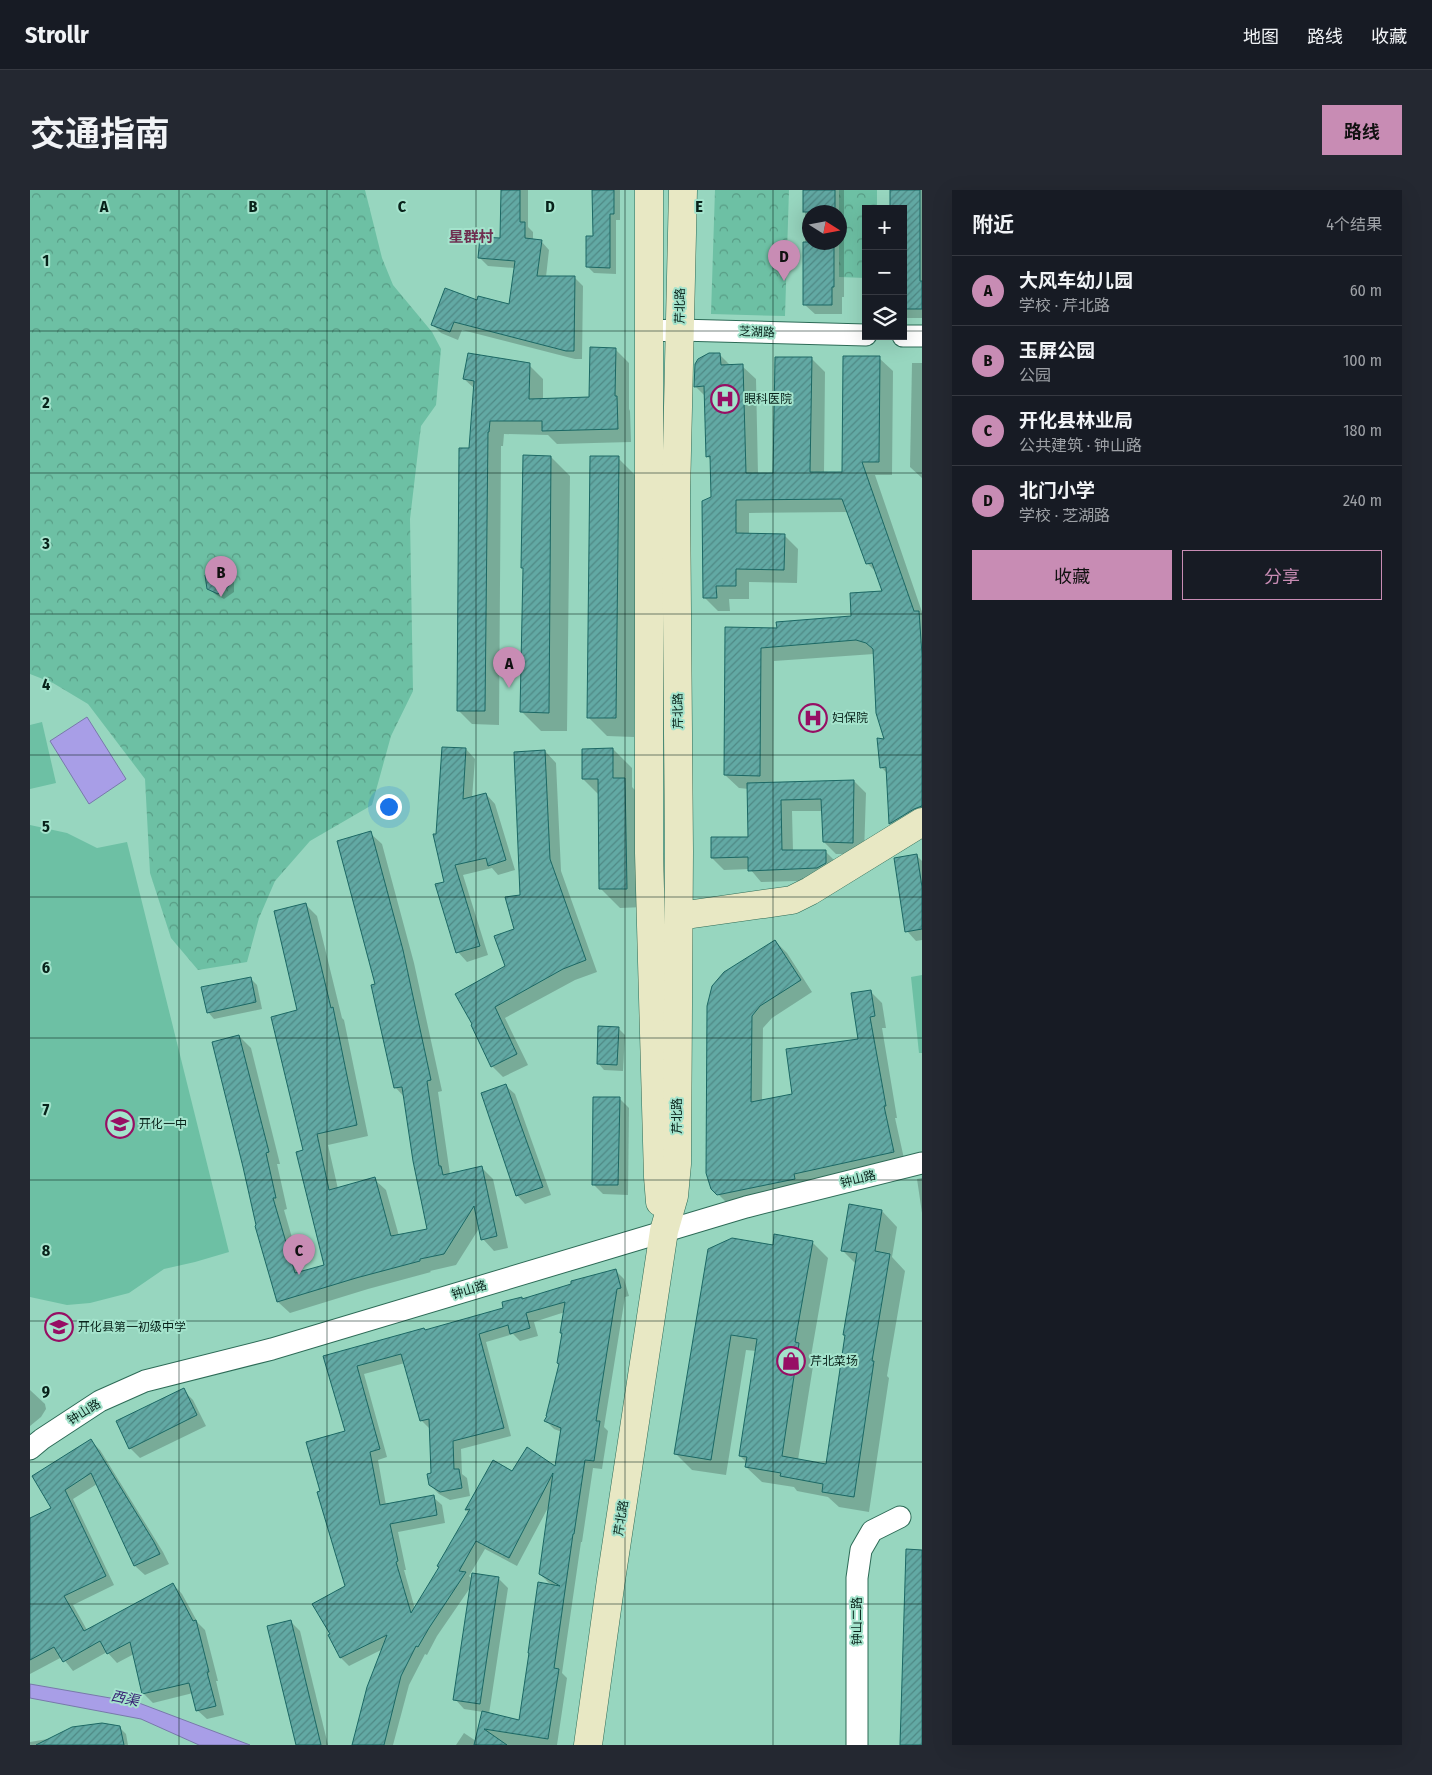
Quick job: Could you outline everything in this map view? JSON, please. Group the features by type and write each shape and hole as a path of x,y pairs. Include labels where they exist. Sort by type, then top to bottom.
{"main road":[{"name":"芹北路","path":"649,190 649,853 658,1194 664,1231"},
{"name":"芹北路","path":"588,1745 664,1231 674,1196 677,1164 679,852 676,494 683,190"},
{"path":"679,916 792,900 810,891 922,822"},
{"path":"649,853 679,852"}],"street":[{"name":"芝湖路","path":"648,330 862,335"},
{"path":"907,336 922,336"},
{"name":"钟山路","path":"30,1449 100,1401 145,1381 272,1350 746,1207 922,1162"},
{"name":"钟山二路","path":"857,1745 857,1578 861,1550 872,1530 900,1517"}],"green space":[{"path":"30,190 365,190 382,258 393,285 432,332 441,349 436,405 421,426 410,519 413,691 391,736 372,805 310,841 275,881 259,918 247,962 198,970 171,938 150,873 145,779 88,704 53,683 30,674"},
{"path":"715,190 789,190 785,316 711,314"},
{"path":"839,190 877,190 877,205 862,205 862,278 839,277 839,250 847,250 847,205 839,205"},
{"path":"42,722 56,783 30,789 30,725"},
{"name":"开化一中","path":"30,825 67,833 97,848 127,842 229,1252 164,1269 129,1293 90,1303 67,1305 30,1297"},
{"path":"922,975 922,1053 919,1053 911,977"}],"shaded area":[{"path":"87,717 126,779 89,804 50,741"},
{"path":"30,1684 139,1703 250,1745 199,1745 141,1719 30,1698"}],"building":[{"path":"501,190 520,190 520,222 525,222 525,238 542,240 537,276 575,276 574,351 566,351 454,322 450,332 431,325 445,288 477,300 478,296 509,304 515,261 478,258 480,237 500,238"},
{"path":"592,190 614,190 614,214 610,214 610,268 586,267 586,236 593,236"},
{"path":"803,190 835,190 835,205 803,205"},
{"path":"890,190 920,190 920,281 922,281 922,309 907,309 907,205 890,205"},
{"path":"803,250 834,250 832,305 803,305"},
{"path":"590,347 616,348 615,396 617,396 618,429 542,431 542,421 490,421 488,432 485,711 457,711 459,448 469,448 474,381 463,379 468,353 530,363 529,399 589,397"},
{"path":"709,353 720,353 721,365 743,364 746,473 773,473 775,357 812,357 810,472 842,472 843,356 880,356 879,462 862,462 914,611 919,611 922,655 922,806 889,824 886,767 880,768 877,738 884,739 876,713 873,649 866,643 856,640 761,648 760,776 724,775 725,627 777,628 776,622 851,616 850,593 882,591 872,563 866,564 842,499 736,500 736,533 785,534 784,570 736,569 736,586 716,586 717,598 703,598 702,501 711,497 710,456 706,457 704,386 694,387 695,364 698,359"},
{"path":"523,455 551,456 549,713 520,712"},
{"path":"590,456 619,456 616,718 587,718"},
{"path":"218,567 229,574 229,586 218,594 207,589 205,575"},
{"path":"442,747 466,748 463,799 486,793 506,860 488,866 486,858 455,865 480,946 456,953 435,884 444,882 433,834 436,834"},
{"path":"613,748 613,778 625,778 627,889 599,889 598,779 582,779 582,749"},
{"path":"545,750 550,859 586,960 563,969 495,1007 517,1054 491,1067 472,1024 455,994 505,966 494,936 514,929 505,897 520,895 514,752"},
{"path":"854,780 853,843 823,842 821,799 781,800 782,850 826,850 826,863 817,868 748,871 748,857 711,858 711,837 748,837 747,783"},
{"path":"371,831 403,950 431,1080 427,1081 439,1166 441,1166 443,1175 482,1166 497,1236 481,1240 474,1206 444,1254 420,1259 420,1261 277,1302 255,1226 243,1167 212,1042 239,1035 269,1152 266,1153 276,1198 273,1198 295,1273 324,1265 296,1152 303,1150 271,1017 297,1010 274,911 306,903 331,1008 333,1007 357,1125 317,1134 329,1190 375,1177 391,1236 427,1229 413,1161 402,1087 394,1088 371,985 375,984 337,841"},
{"path":"917,854 922,887 922,929 905,932 894,858"},
{"path":"775,940 801,980 760,1006 752,1016 751,1102 792,1094 786,1049 858,1039 851,993 871,990 875,1016 870,1017 886,1106 884,1106 894,1152 794,1174 795,1179 717,1195 711,1189 706,1173 707,1006 712,986 724,972"},
{"path":"251,977 256,1002 207,1013 201,987"},
{"path":"598,1026 619,1027 617,1065 597,1064"},
{"path":"506,1084 543,1187 516,1196 481,1093"},
{"path":"593,1097 620,1097 618,1185 592,1185"},
{"path":"849,1204 882,1210 875,1251 890,1254 872,1361 874,1361 854,1497 822,1492 823,1484 780,1476 781,1473 745,1467 747,1457 739,1456 757,1339 731,1335 711,1460 674,1454 708,1249 732,1238 773,1245 774,1234 813,1241 795,1342 799,1343 782,1456 826,1464 845,1335 843,1335 857,1253 841,1251"},
{"path":"616,1269 621,1288 617,1289 596,1421 600,1421 594,1461 585,1460 573,1534 554,1668 559,1669 548,1739 484,1729 507,1745 474,1745 482,1711 519,1720 538,1582 560,1586 539,1574 553,1473 509,1558 476,1541 459,1571 466,1572 418,1647 416,1646 401,1676 384,1745 352,1745 367,1687 387,1635 340,1658 328,1635 330,1634 312,1604 345,1586 317,1492 320,1491 306,1442 345,1431 323,1356 503,1308 502,1302 522,1297 522,1299 571,1284 571,1281","holes":["565,1302 560,1333 562,1333 557,1363 559,1364 547,1416 544,1421 561,1428 555,1466 527,1447 512,1471 493,1460 465,1510 470,1509 437,1566 439,1567 411,1613 396,1562 398,1561 390,1524 437,1515 434,1495 380,1505 370,1452 380,1449 357,1366 401,1354 420,1421 429,1419 431,1473 427,1474 429,1485 440,1492 462,1488 459,1469 454,1469 453,1441 504,1428 479,1334 508,1325 510,1334 530,1328 526,1313"]},
{"path":"184,1388 197,1415 129,1449 116,1421"},
{"path":"91,1439 160,1554 134,1566 91,1473 65,1490 106,1576 64,1596 84,1631 173,1583 193,1621 196,1620 216,1706 196,1711 189,1683 142,1694 130,1642 107,1654 100,1641 63,1662 54,1647 30,1660 30,1518 51,1508 32,1476"},
{"path":"906,1549 922,1550 922,1745 900,1745"},
{"path":"472,1573 499,1577 480,1704 453,1700"},
{"path":"291,1620 321,1745 296,1745 267,1626"},
{"path":"102,1723 120,1726 124,1745 36,1745 72,1727"}],"place":[{"name":"北门小学","path":"784,281"},
{"name":"眼科医院","path":"725,399"},
{"name":"玉屏公园","path":"221,597"},
{"name":"大风车幼儿园","path":"509,688"},
{"name":"妇保院","path":"813,718"},
{"name":"开化一中","path":"120,1124"},
{"name":"开化县林业局","path":"299,1275"},
{"name":"开化县第一初级中学","path":"59,1327"},
{"name":"芹北菜场","path":"791,1361"}],"district":[{"name":"星群村","path":"471,237"}],"water label":[{"name":"西渠","path":"125,1698"}]}
